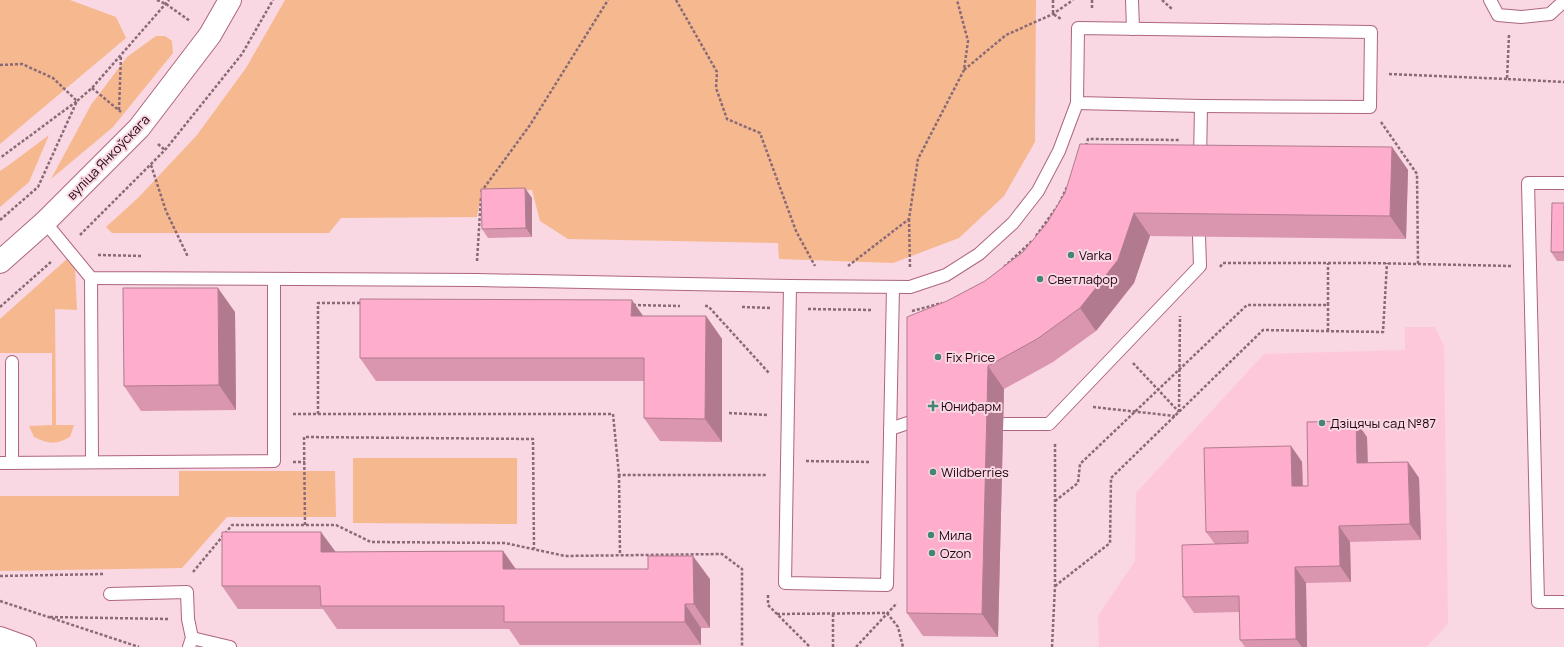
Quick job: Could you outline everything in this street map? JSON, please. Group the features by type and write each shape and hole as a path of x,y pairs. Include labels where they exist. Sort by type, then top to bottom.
{"street":[{"name":"вуліца Янкоўскага","path":"0,262 45,222 140,128 210,35 230,0"},
{"path":"0,638 25,647"}],"lane":[{"path":"1132,0 1133,29"},
{"path":"1490,0 1498,15 1522,17 1550,14 1564,1"},
{"path":"91,278 477,280 910,287 946,275 979,254 1013,222 1038,191 1059,151 1077,102 1078,28 1372,32 1370,107 1201,106 1077,102"},
{"path":"1200,169 1201,106"},
{"path":"1564,182 1528,183 1538,602 1564,602"},
{"path":"45,222 91,278 92,462"},
{"path":"978,424 1049,424 1200,266 1199,236"},
{"path":"0,463 274,461 274,280"},
{"path":"790,286 785,583 887,585 893,287"},
{"path":"12,362 12,463"},
{"path":"890,429 908,424 931,424"},
{"path":"110,594 187,592 191,642 230,647"}],"path":[{"path":"157,0 166,4 210,35"},
{"path":"0,158 78,101 92,88 169,0"},
{"path":"0,307 66,248 166,150 242,54 273,0"},
{"path":"477,280 482,191 530,125 608,0"},
{"path":"676,0 717,72 716,88 727,118 760,133 796,231 827,286 826,309"},
{"path":"827,286 845,268 909,219 918,159 964,70 968,41 957,0"},
{"path":"964,70 1006,35 1053,14 1074,0"},
{"path":"1507,79 1510,28 1522,17"},
{"path":"119,111 121,55"},
{"path":"0,65 22,64 53,78 78,101"},
{"path":"1388,74 1564,82"},
{"path":"0,220 38,186 78,101"},
{"path":"1370,107 1417,174 1418,264"},
{"path":"1086,146 1088,139 1200,141"},
{"path":"151,165 166,211 188,257"},
{"path":"1000,270 1034,239 1059,204 1070,182"},
{"path":"1219,269 1223,263 1387,263 1530,267"},
{"path":"1328,263 1328,332"},
{"path":"1055,586 1110,543 1111,478 1263,330 1383,332 1387,263"},
{"path":"318,414 318,303 366,303"},
{"path":"910,312 944,303"},
{"path":"628,305 684,306"},
{"path":"1055,501 1078,483 1080,464 1248,305 1328,305"},
{"path":"700,306 708,306 771,376"},
{"path":"1175,319 1180,313 1179,412"},
{"path":"1127,368 1138,357"},
{"path":"1132,363 1179,412"},
{"path":"1095,401 1090,407 1175,416"},
{"path":"729,413 772,416"},
{"path":"274,414 613,414 619,475 620,555"},
{"path":"305,525 304,437 534,439 534,549"},
{"path":"1052,647 1055,586 1055,443 1060,438"},
{"path":"788,461 890,462"},
{"path":"619,475 787,476"},
{"path":"187,592 192,574 232,525 336,525 371,542 505,543 565,556 722,554 742,569 742,647"},
{"path":"0,576 103,574"},
{"path":"856,647 900,599"},
{"path":"0,601 139,647"},
{"path":"776,614 887,613"},
{"path":"887,613 898,627 903,647"},
{"path":"834,614 834,647"},
{"path":"45,617 188,619"}],"shaded area":[{"path":"0,0 70,0 116,17 126,38 0,144"},
{"path":"285,0 1036,0 1035,142 1004,196 959,238 893,263 779,259 778,243 568,239 540,221 532,190 482,191 477,217 341,218 329,233 112,233 106,227 138,198 197,135 246,68"},
{"path":"156,36 165,36 172,41 173,53 113,127 51,179 91,105 127,57"},
{"path":"49,135 29,182 0,207 0,171"},
{"path":"67,259 75,269 77,310 55,309 56,425 74,425 70,437 52,443 34,437 29,426 52,425 52,353 0,353 0,319"},
{"name":"Дзіцячы сад №87","path":"1405,327 1435,327 1444,346 1448,624 1426,647 1099,647 1098,616 1135,561 1136,493 1264,354 1405,350"},
{"path":"353,458 517,458 517,524 353,523"},
{"path":"179,471 335,471 336,517 227,517 182,568 0,571 0,496 179,496"}],"building":[{"path":"1080,144 1392,147 1390,216 1134,213 1118,260 1080,308 1037,339 988,366 982,614 907,613 907,317 947,301 985,281 1023,252 1047,223 1065,193"},
{"path":"525,188 526,228 482,229 481,189"},
{"path":"1552,203 1564,203 1564,252 1551,252"},
{"path":"123,288 218,288 219,385 124,386"},
{"path":"360,299 632,300 631,316 706,316 705,419 644,418 644,358 360,358"},
{"path":"1356,421 1357,463 1408,462 1410,524 1339,526 1340,566 1295,567 1296,639 1240,640 1239,596 1183,597 1182,545 1248,543 1248,531 1206,532 1204,448 1291,446 1292,486 1308,486 1307,422"},
{"path":"222,532 321,532 321,552 503,551 503,569 648,569 648,556 693,556 694,604 685,604 685,622 504,622 504,606 321,606 320,586 222,586"}],"place":[{"name":"Varka","path":"1071,255"},
{"name":"Светлафор","path":"1040,279"},
{"name":"Fix Price","path":"938,357"},
{"name":"Юнифарм","path":"933,406"},
{"name":"Дзіцячы сад №87","path":"1322,423"},
{"name":"Wildberries","path":"933,472"},
{"name":"Мила","path":"931,535"},
{"name":"Ozon","path":"932,553"}]}
